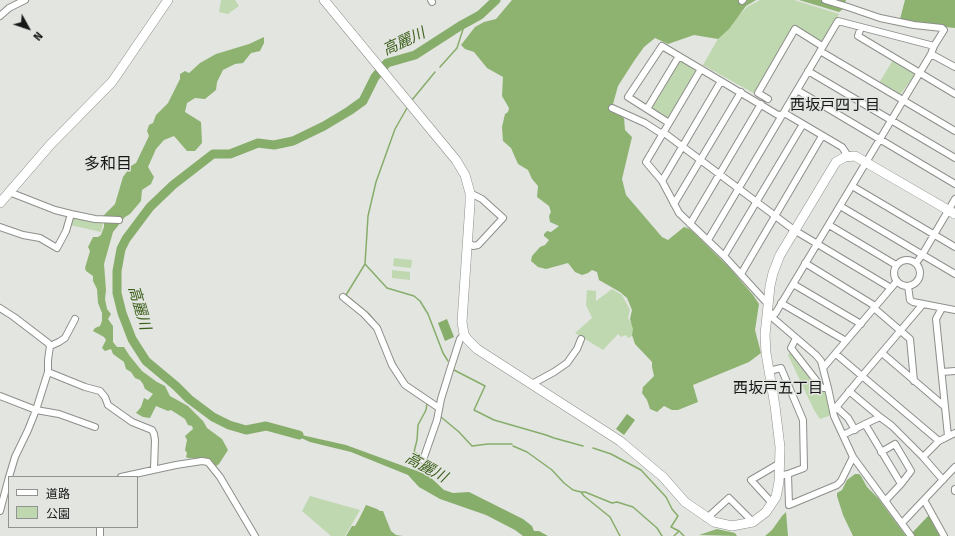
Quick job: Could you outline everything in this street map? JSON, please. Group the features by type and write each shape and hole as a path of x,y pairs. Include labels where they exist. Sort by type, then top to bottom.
{"street":[{"path":"0,16 9,8 25,0"},
{"path":"0,203 50,145 103,93 168,0"},
{"path":"324,0 461,168 470,193 462,322 464,334 477,349 620,441 663,477 685,502 707,518 714,522 732,526 753,522 766,512 772,503 784,475 804,468 803,420 781,368 769,371"},
{"path":"767,313 775,314 943,32 942,28 914,25 880,18 825,0"},
{"path":"708,240 739,189 781,112 797,90 838,21 934,46"},
{"path":"861,26 858,36 955,94"},
{"path":"768,99 758,93 795,29 821,49 955,131"},
{"path":"668,123 628,97 662,46 778,115 781,112 786,114 842,147 848,156"},
{"path":"931,54 955,67"},
{"path":"647,109 679,56"},
{"path":"701,69 646,162 662,181 679,214 724,256 767,303"},
{"path":"808,70 955,158"},
{"path":"662,181 721,81"},
{"path":"797,90 955,184"},
{"path":"674,204 741,92"},
{"path":"690,224 761,104"},
{"path":"612,108 645,123 662,133 682,146 794,230 891,288"},
{"path":"724,256 803,124"},
{"path":"741,274 822,136"},
{"path":"853,457 841,481 837,485 789,505 784,475 780,463 779,438 765,341 767,303 770,286 780,255 834,164 839,159 848,156 855,156 952,212"},
{"path":"852,186 955,246"},
{"path":"9,192 55,210 95,219 119,220"},
{"path":"468,242 473,246 478,245 503,218 482,199 470,193"},
{"path":"916,263 935,234 952,212 955,200"},
{"path":"840,206 955,274"},
{"path":"0,227 23,235 40,238 57,248 66,231 71,214"},
{"path":"829,225 896,265"},
{"path":"904,260 909,260 916,263 919,268 919,276 914,283 908,286 902,285 897,281 894,273 896,265 904,260"},
{"path":"806,263 875,307 910,339 914,381"},
{"path":"823,368 897,281"},
{"path":"793,284 861,324"},
{"path":"908,286 910,300 913,302 955,310"},
{"path":"343,296 368,317 377,328 392,365 405,385 439,408"},
{"path":"781,303 846,341"},
{"path":"834,409 923,304"},
{"path":"0,308 14,317 50,346 48,372 36,410 15,457 9,476"},
{"path":"942,308 936,319 948,436"},
{"path":"767,313 821,361 834,409 843,435 853,457 911,536"},
{"path":"50,346 65,338 75,319"},
{"path":"423,460 437,420 439,408 458,345 464,334"},
{"path":"796,338 791,348 822,388 828,388"},
{"path":"532,384 567,363 577,349 581,339"},
{"path":"882,353 944,406"},
{"path":"836,354 939,441"},
{"path":"942,372 955,371"},
{"path":"48,372 85,387 100,391 105,397 108,405 132,422 152,430 155,440 154,469"},
{"path":"849,391 905,439 943,480"},
{"path":"0,396 36,410 58,414 96,427"},
{"path":"834,409 850,420 855,430"},
{"path":"843,435 880,417"},
{"path":"865,424 901,484"},
{"path":"923,457 939,441 955,433"},
{"path":"881,452 895,444 911,471 885,501"},
{"path":"125,476 154,469 202,461 208,462 220,477 255,536"},
{"path":"772,503 751,480 780,463"},
{"path":"902,523 955,467"},
{"path":"0,511 7,490"},
{"path":"707,518 729,498 753,522"},
{"path":"924,500 944,536"}],"green space":[{"path":"221,0 235,0 239,6 228,14 219,12"},
{"path":"760,0 794,0 839,14 821,44 795,27 755,94 703,65 719,37 747,7"},
{"path":"680,59 696,69 696,71 668,118 666,118 651,110 651,107"},
{"path":"893,60 915,74 900,95 879,83"},
{"path":"72,215 103,223 101,232 70,225"},
{"path":"394,258 412,260 411,268 393,266"},
{"path":"392,270 410,272 410,280 392,278"},
{"path":"612,289 622,295 630,310 628,318 633,326 634,335 628,338 626,335 621,337 618,334 603,350 575,333 592,318 586,305 587,290 596,291 596,301"},
{"path":"791,351 826,391 831,414 829,416 820,419 814,410 788,355"},
{"path":"310,496 360,510 345,536 331,536 302,511"}],"shaded area":[{"path":"512,0 756,0 746,6 729,29 718,39 694,35 668,44 655,38 644,47 618,86 613,104 620,108 619,114 624,118 625,130 632,137 622,179 626,195 662,237 668,240 684,227 690,229 729,267 759,304 755,330 761,353 749,362 693,385 698,402 678,410 672,410 664,406 657,412 650,409 647,400 642,393 643,387 654,376 652,362 635,344 630,319 632,310 627,298 620,292 599,280 597,272 592,270 582,275 575,272 568,263 546,269 538,267 531,261 532,256 549,240 544,236 544,234 547,231 551,232 559,226 550,222 549,216 551,212 549,206 537,197 538,186 532,179 528,170 518,164 511,148 503,141 502,127 505,114 508,112 509,108 502,96 503,77 487,68 474,52 465,49 461,45 475,27 484,22 496,19"},
{"path":"799,0 846,0 843,9 839,12"},
{"path":"905,0 955,0 955,28 929,25 900,19"},
{"path":"264,37 264,43 260,51 251,53 243,63 235,64 223,70 217,82 216,90 205,99 195,98 187,103 185,112 201,122 202,143 195,151 187,151 174,136 164,140 156,149 148,167 154,177 151,184 142,190 141,201 113,232 104,264 106,290 105,299 107,309 111,314 108,319 113,326 113,342 117,347 124,347 142,371 165,386 170,396 188,406 203,421 207,428 222,439 228,450 216,466 208,459 186,457 187,453 185,450 187,440 185,436 193,429 192,426 188,425 185,419 171,410 168,411 156,406 150,418 143,417 136,413 141,407 144,398 148,400 153,394 145,389 140,380 135,378 131,372 126,369 124,362 113,354 111,349 105,351 102,348 106,340 104,337 93,331 95,328 100,326 102,321 102,313 98,303 97,289 93,281 93,276 86,271 85,268 90,251 88,247 93,237 98,237 101,235 104,227 104,215 115,204 123,177 131,166 136,163 149,136 147,131 149,125 153,123 156,115 168,103 180,79 180,74 185,71 189,73 200,63 216,54 249,44"},
{"path":"447,319 454,337 445,341 438,323"},
{"path":"627,414 635,420 624,435 616,429"},
{"name":"高麗川","path":"288,432 346,445 428,475 444,490 453,493 469,492 523,519 532,526 534,531 539,531 548,536 523,536 515,530 486,515 440,499 419,487 408,475 351,452 310,442"},
{"path":"855,474 859,474 861,476 867,487 878,498 906,536 853,536 843,515 837,493 842,490 847,480"},
{"path":"366,505 383,511 391,531 396,535 403,536 346,536 352,526 355,526"},
{"path":"786,512 788,536 765,536 772,530"},
{"path":"929,515 940,536 914,536 912,533"},
{"path":"717,529 735,533 737,536 699,535"}],"waterway":[{"name":"高麗川","path":"299,435 266,426 246,430 229,425 213,417 189,399 146,361 132,339 122,313 117,293 117,271 121,249 126,239 150,207 173,185 213,154 230,154 258,143 274,145 293,141 324,126 363,101 375,77 387,63 415,55 480,15 496,0"},
{"path":"440,67 457,48 465,23"},
{"path":"412,100 435,72"},
{"path":"378,325 369,314 346,295 365,264 368,216 376,182 395,129 407,108"},
{"path":"365,264 387,288 414,296 420,301 428,314 443,353 448,361"},
{"path":"392,357 397,368"},
{"path":"454,370 485,386 474,410 494,420 583,446"},
{"path":"417,472 420,462 419,455 414,452 417,440 418,425 426,410 427,403"},
{"path":"441,417 459,432 472,446 512,444"},
{"path":"513,446 527,452 552,470 573,490 581,492 610,517 620,536"},
{"path":"593,448 611,454 641,470 666,497 672,509 678,516 671,527 679,531 684,536"},
{"path":"581,492 585,492 612,503 617,502 633,507 657,528 662,536"},
{"path":"674,536 679,531"}],"district":[{"name":"西坂戸四丁目","path":"835,106"},
{"name":"多和目","path":"108,165"},
{"name":"西坂戸五丁目","path":"778,389"}]}
